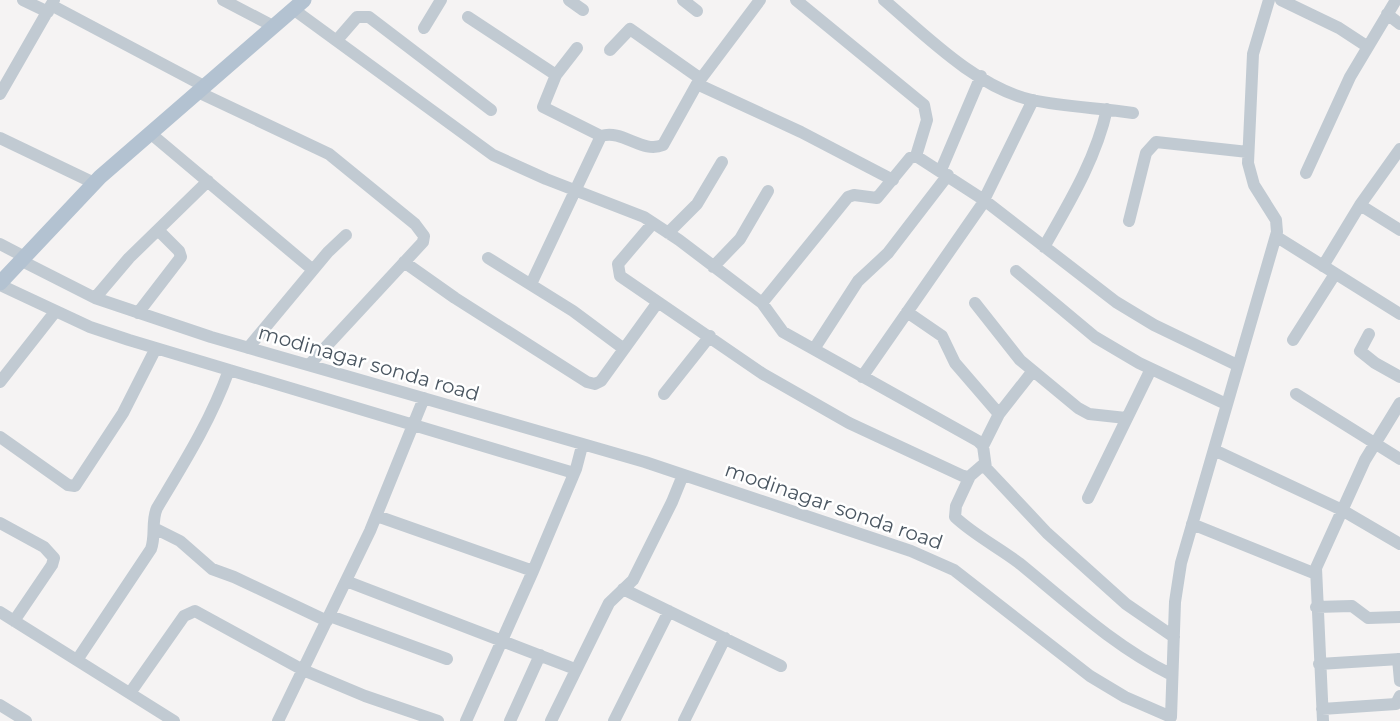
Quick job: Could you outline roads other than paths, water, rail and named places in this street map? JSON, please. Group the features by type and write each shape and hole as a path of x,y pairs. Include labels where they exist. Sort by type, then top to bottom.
{"main road":[{"path":"1,283 94,183 298,5"}],"street":[{"path":"23,0 51,6 201,89 329,154 405,216 424,236 423,242 309,365"},
{"path":"223,0 273,26"},
{"path":"424,28 441,0"},
{"path":"569,0 583,10"},
{"path":"683,0 697,11"},
{"path":"577,48 556,75 543,101 543,107 601,135 616,135 648,147 663,145 699,81 760,0"},
{"path":"796,0 924,105 927,120 916,156"},
{"path":"884,0 947,54 1009,92 1033,100 1133,113"},
{"name":"modinagar sonda road","path":"0,244 20,260 95,298 248,348 309,365 419,412 582,448 911,550 954,570 1090,676 1166,718 1172,675 1178,582 1226,404 1276,237 1276,220 1250,175 1248,152 1253,54 1269,0"},
{"path":"1281,0 1339,28 1368,47"},
{"path":"1306,173 1334,108 1396,0"},
{"path":"298,5 337,40 477,145 546,179 653,223 762,303 783,332 862,377 937,415 983,446"},
{"path":"0,94 51,6"},
{"path":"1387,14 1400,24"},
{"path":"337,40 357,17 369,17 402,39 491,110"},
{"path":"468,17 556,75"},
{"path":"610,50 630,29 699,81 893,180"},
{"path":"814,349 858,282 888,253 945,173 981,76"},
{"path":"862,377 984,200 1033,100"},
{"path":"1044,247 1093,156 1107,109"},
{"path":"150,133 313,270"},
{"path":"531,284 601,135"},
{"path":"0,138 94,183"},
{"path":"1130,221 1146,153 1156,142 1248,152"},
{"path":"1323,266 1359,205 1400,149"},
{"path":"762,303 848,197 854,195 877,198 910,158 916,156 984,200 1087,282 1126,308 1154,325 1238,365"},
{"path":"668,233 697,204 722,162"},
{"path":"95,298 158,230 208,181"},
{"path":"713,267 740,239 768,191"},
{"path":"1359,205 1400,230"},
{"path":"653,223 622,258 617,271 763,374 849,423 953,472 970,476"},
{"path":"138,313 181,257 179,251 158,230"},
{"path":"248,348 313,270 346,235"},
{"path":"1276,237 1400,314"},
{"path":"488,258 531,284 624,349"},
{"path":"404,262 455,298 587,382 595,384 601,381 658,302"},
{"path":"1016,271 1095,337 1151,369 1226,404"},
{"path":"1293,340 1335,273"},
{"path":"1,283 55,312 90,327 229,370 419,412 575,471"},
{"path":"975,303 1032,372 1089,414 1126,418"},
{"path":"0,382 55,312"},
{"path":"907,312 942,336 955,363 999,414"},
{"path":"1369,334 1360,351 1400,377"},
{"path":"664,394 710,336"},
{"path":"0,437 68,485 75,486 128,404 156,348"},
{"path":"1088,498 1151,369"},
{"path":"78,660 150,549 156,529 154,514 198,441 218,401 229,370"},
{"path":"1032,372 999,414 983,446 985,463 992,475 1047,533 1126,604 1174,637"},
{"path":"1296,394 1400,459"},
{"path":"1400,403 1374,444 1341,510 1319,558 1316,574 1323,715 1396,704 1400,696"},
{"path":"278,721 376,516 419,412"},
{"path":"466,721 533,571 575,471 582,448"},
{"path":"1214,450 1341,510 1400,544"},
{"path":"985,463 970,476 953,512 955,517 1019,564 1118,643 1145,662 1172,675"},
{"path":"551,721 609,603 633,580 681,480"},
{"path":"376,516 533,571"},
{"path":"0,523 44,547 54,558 52,565 15,621"},
{"path":"1192,524 1316,574"},
{"path":"156,529 180,541 212,569 329,618 447,659"},
{"path":"346,581 502,639 575,669"},
{"path":"623,589 781,666"},
{"path":"1316,607 1352,606 1363,616 1374,619 1400,617"},
{"path":"130,693 184,616 195,611 303,670 365,696 438,721"},
{"path":"614,721 669,611"},
{"path":"0,612 174,721"},
{"path":"684,721 725,638"},
{"path":"510,721 540,655"},
{"path":"1319,664 1399,659 1400,681"},
{"path":"0,705 26,721"}]}
